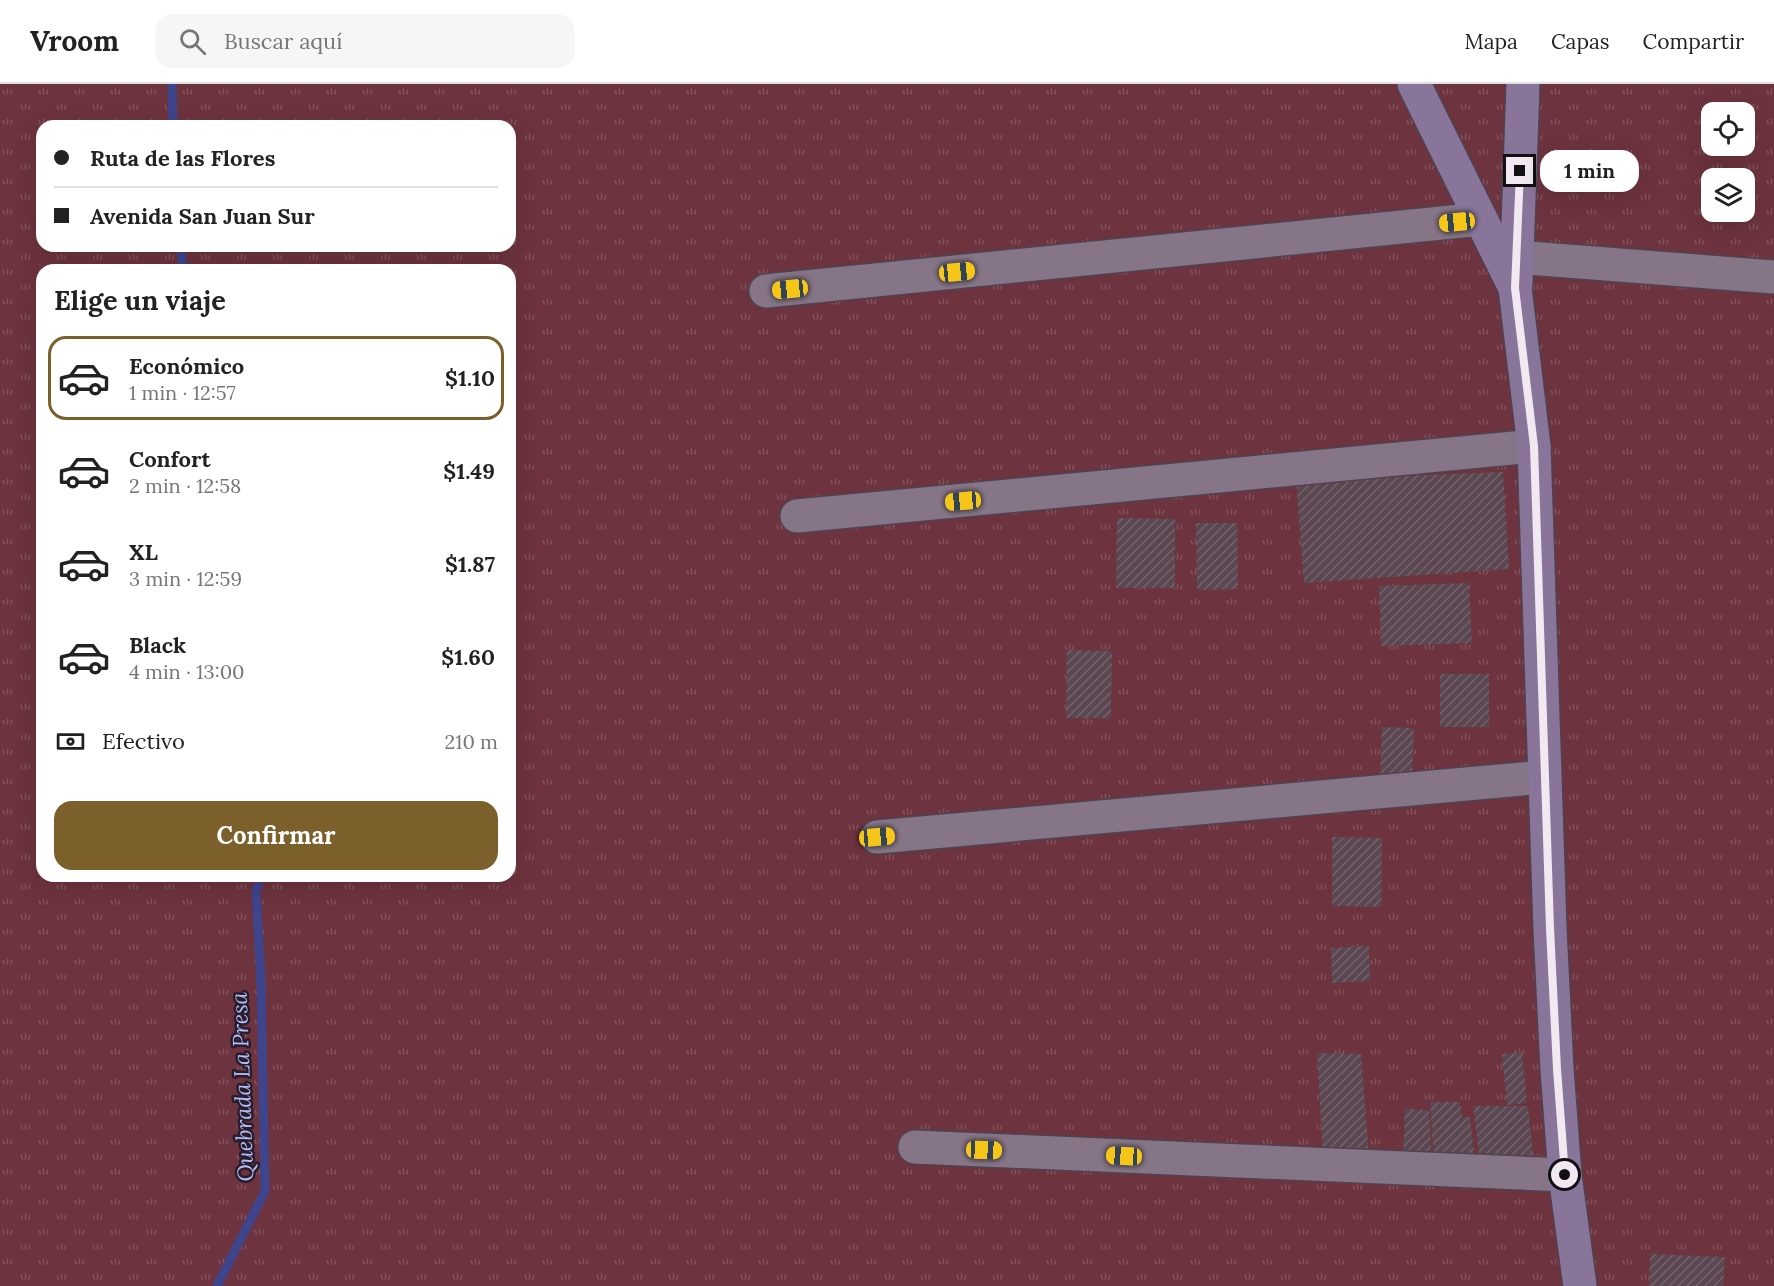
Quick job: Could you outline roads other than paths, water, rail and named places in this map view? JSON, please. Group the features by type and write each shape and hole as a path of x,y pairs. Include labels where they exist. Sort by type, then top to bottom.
{"main road":[{"path":"1414,84 1481,219 1516,273"},
{"path":"1523,84 1516,273 1534,446 1557,1069 1565,1175 1580,1286"}],"street":[{"path":"766,291 1481,219"},
{"path":"1516,273 1774,277"},
{"path":"797,516 1534,446"},
{"path":"877,837 1545,777"},
{"path":"915,1147 1565,1175"}],"waterway":[{"name":"Quebrada La Presa","path":"172,84 173,120"},
{"name":"Quebrada La Presa","path":"181,252 183,264"},
{"name":"Quebrada La Presa","path":"217,1286 265,1191 261,981 256,891 259,882"}]}
